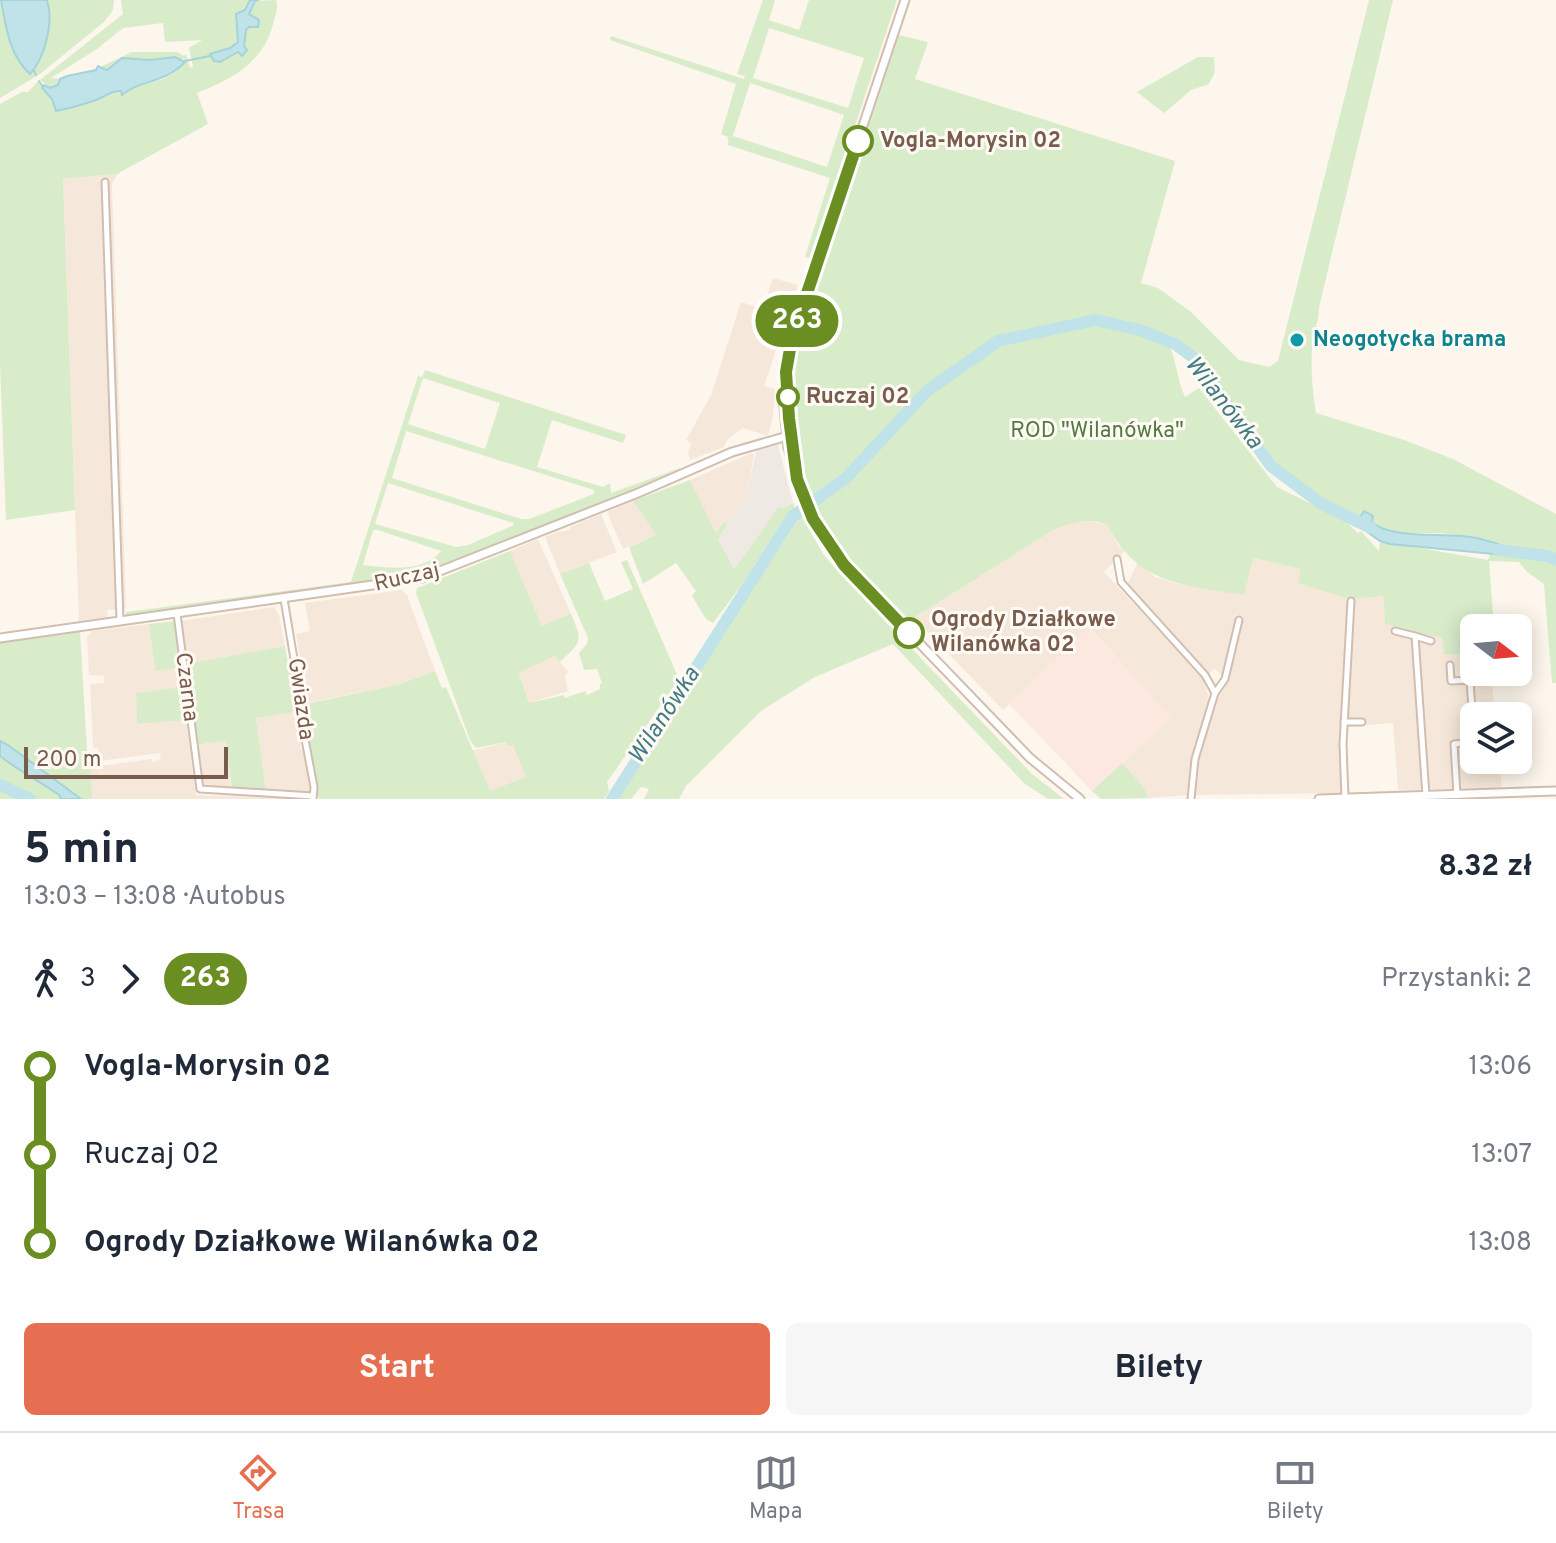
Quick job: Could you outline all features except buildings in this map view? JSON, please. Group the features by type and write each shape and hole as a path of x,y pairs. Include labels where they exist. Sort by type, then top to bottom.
{"street":[{"path":"905,0 795,329 786,372 789,436 797,479 811,515 833,551 861,585 1030,758 1077,798"},
{"path":"105,182 121,622"},
{"name":"Ruczaj","path":"0,638 426,577 638,493 732,452 789,436"},
{"path":"1117,559 1121,582 1205,675 1215,693"},
{"name":"Gwiazda","path":"284,599 295,686 314,787 313,798"},
{"path":"1345,798 1344,722 1351,601"},
{"name":"Czarna","path":"177,614 200,789 313,798"},
{"path":"1191,799 1195,759 1215,693 1225,679 1239,620"},
{"path":"1395,631 1431,641"},
{"path":"1415,636 1426,796"},
{"path":"1450,665 1451,681 1470,680 1471,702"},
{"path":"1344,722 1362,722"},
{"path":"1457,795 1454,744 1460,743"},
{"path":"1319,799 1556,791"}],"shaded area":[{"path":"117,174 112,184 126,608 107,610 108,617 79,621 63,179"},
{"path":"773,278 798,285 764,386 775,389 768,436 743,428 727,440 724,447 690,460 688,453 691,443 686,440 711,395 741,302 763,309"},
{"path":"778,445 793,503 778,508 734,569 718,539 748,491 756,450"},
{"path":"754,454 748,491 727,525 723,523 716,534 690,480"},
{"path":"633,501 656,535 623,549 607,512"},
{"path":"601,514 617,552 560,574 545,537"},
{"path":"1091,521 1108,526 1118,545 1125,551 1104,572 1204,679 1209,701 1191,760 1187,795 1149,798 1143,786 1122,763 1170,718 1090,628 1003,710 914,618 1055,529 1073,522"},
{"path":"538,539 571,614 542,626 510,551"},
{"path":"1253,558 1301,569 1383,596 1385,624 1443,638 1444,655 1460,654 1460,686 1492,686 1494,702 1460,702 1460,774 1500,774 1502,788 1398,790 1393,723 1346,727 1347,788 1342,788 1342,793 1195,795 1199,758 1217,698 1226,686 1243,616 1237,615 1222,676 1215,669 1208,674 1127,585 1138,562 1155,577 1178,584"},
{"path":"401,590 407,595 435,671 400,684 307,703 296,634 310,631 305,603"},
{"path":"274,607 279,615 285,646 185,664 180,621"},
{"path":"149,624 155,671 180,668 182,687 136,693 137,724 186,719 196,795 307,799 92,799 91,767 152,759 153,763 161,758 160,753 99,761 98,748 93,748 90,684 104,683 104,676 89,675 87,638 92,631"},
{"path":"1089,628 1171,718 1092,791 1009,704"},
{"path":"555,656 568,672 565,675 568,691 529,703 519,673"},
{"path":"296,712 300,749 304,751 312,793 266,791 256,718"},
{"path":"226,741 231,787 203,786 196,745"},
{"path":"507,742 513,744 527,777 490,792 471,751"}],"green space":[{"path":"0,0 13,49 30,74 39,59 45,38 47,0 114,0 113,10 105,21 40,74 0,98"},
{"path":"121,0 250,0 235,21 237,39 220,62 247,49 244,46 246,30 253,17 249,14 255,1 276,0 277,6 268,38 254,59 234,75 197,93 208,124 117,174 63,179 75,510 6,520 0,363 0,104 28,92 38,81 52,99 56,111 91,102 115,90 122,94 165,78 180,67 184,59 127,59 106,70 102,66 132,52 186,54 190,68 193,67 189,48 202,40 165,42 163,23 123,28 97,49 51,78 60,79 58,85 50,88 40,80 123,14"},
{"path":"763,0 775,0 769,20 799,30 809,0 897,0 811,258 805,257 830,178 728,145 728,137 721,134 736,84 610,40 611,36 744,79 745,76 737,74","holes":["769,28 864,58 848,108 753,78","750,83 844,115 827,167 733,136"]},
{"name":"ROD \"Wilanówka\"","path":"1369,0 1393,0 1313,339 1312,376 1316,413 1404,440 1453,459 1556,514 1556,557 1478,538 1441,533 1392,533 1379,529 1372,522 1373,516 1365,511 1359,519 1305,489 1279,469 1260,447 1212,375 1174,338 1109,320 1043,327 1049,334 1096,325 1146,336 1169,345 1185,397 1199,388 1277,487 1344,520 1358,533 1361,531 1379,551 1380,541 1488,560 1490,554 1513,554 1556,562 1556,683 1552,683 1544,584 1519,562 1489,561 1493,614 1460,614 1460,654 1444,655 1442,638 1385,624 1383,596 1349,599 1298,583 1301,569 1253,558 1244,595 1165,579 1134,560 1108,526 1088,521 1055,529 909,621 852,563 825,529 816,504 851,477 889,434 883,432 845,473 810,496 794,407 800,333 899,35 928,42 915,79 1175,161 1141,283 1158,288 1191,312 1239,360 1269,367 1278,361"},
{"path":"1198,57 1214,57 1215,72 1209,84 1191,90 1164,113 1137,92"},
{"path":"425,370 626,435 623,443 552,420 537,467 603,487 610,483 611,493 680,468 679,471 425,575 126,617 126,612 351,582 418,376 422,377","holes":["423,378 500,403 485,449 408,424","406,431 594,490 594,494 529,519 521,519 392,478","388,483 514,525 456,547 375,524","373,530 441,551 434,558 415,566 394,568 363,565"]},
{"path":"690,480 716,533 724,522 727,525 718,539 734,569 778,508 793,503 795,509 713,623 706,619 692,596 696,591 676,563 643,584 629,547 656,535 633,501"},
{"path":"801,515 823,554 842,576 1031,773 1064,799 1048,799 1024,783 893,644 815,677 761,711 686,786 679,799 644,799 649,789 641,787 631,799 616,799"},
{"path":"510,551 542,626 571,614 579,636 576,645 560,662 555,656 519,673 529,703 564,695 565,698 585,691 587,695 600,689 602,683 597,669 584,670 579,653 588,638 560,574 589,563 605,601 633,589 621,562 627,560 679,679 607,782 609,791 604,799 319,799 301,705 400,684 435,671 442,688 446,687 490,791 526,777 513,745 508,746 506,742 476,748 470,740 416,593 417,588"},
{"path":"175,621 181,668 155,671 149,624"},
{"path":"80,632 92,799 81,799 0,741 0,643"},
{"path":"285,646 296,712 256,718 266,791 232,790 226,741 195,745 185,664"},
{"path":"181,687 185,720 137,724 136,693"},
{"path":"0,756 59,795 61,799 0,799"},
{"path":"1122,763 1143,786 1149,798 1101,799 1092,791"}],"water":[{"path":"1,0 47,0 47,39 40,59 30,74 13,49"},
{"path":"250,0 259,0 255,1 249,14 259,20 258,27 246,30 244,46 247,50 242,56 238,52 220,62 214,61 210,54 238,42 236,14 245,10"},
{"path":"175,57 185,62 169,74 122,95 121,91 114,92 65,109 56,111 52,99 42,88 44,85 50,88 58,85 60,79 96,70 98,66 107,70 122,58 150,60"},
{"path":"1364,511 1373,516 1372,522 1381,528 1476,538 1513,548 1514,556 1380,541 1356,524"},
{"path":"0,741 81,799 61,799 0,756"}],"waterway":[{"path":"185,61 210,56"},
{"path":"34,71 36,75"},
{"path":"39,81 43,87"},
{"name":"Wilanówka","path":"612,799 793,516 846,478 927,391 998,341 1095,320 1140,330 1175,344 1194,358 1271,466 1320,503 1371,528"},
{"name":"Wilanówka","path":"1498,550 1548,556 1556,560"},
{"name":"Wilanówka","path":"0,785 30,799"}],"bus line":[{"name":"263","path":"858,141 792,338 786,372 789,418 797,479 813,519 844,565 909,633"}],"place":[{"name":"Vogla-Morysin 02","path":"858,141"},
{"name":"Neogotycka brama","path":"1297,340"},
{"name":"Ruczaj 02","path":"788,397"},
{"name":"Ogrody Działkowe Wilanówka 02","path":"909,633"}]}
